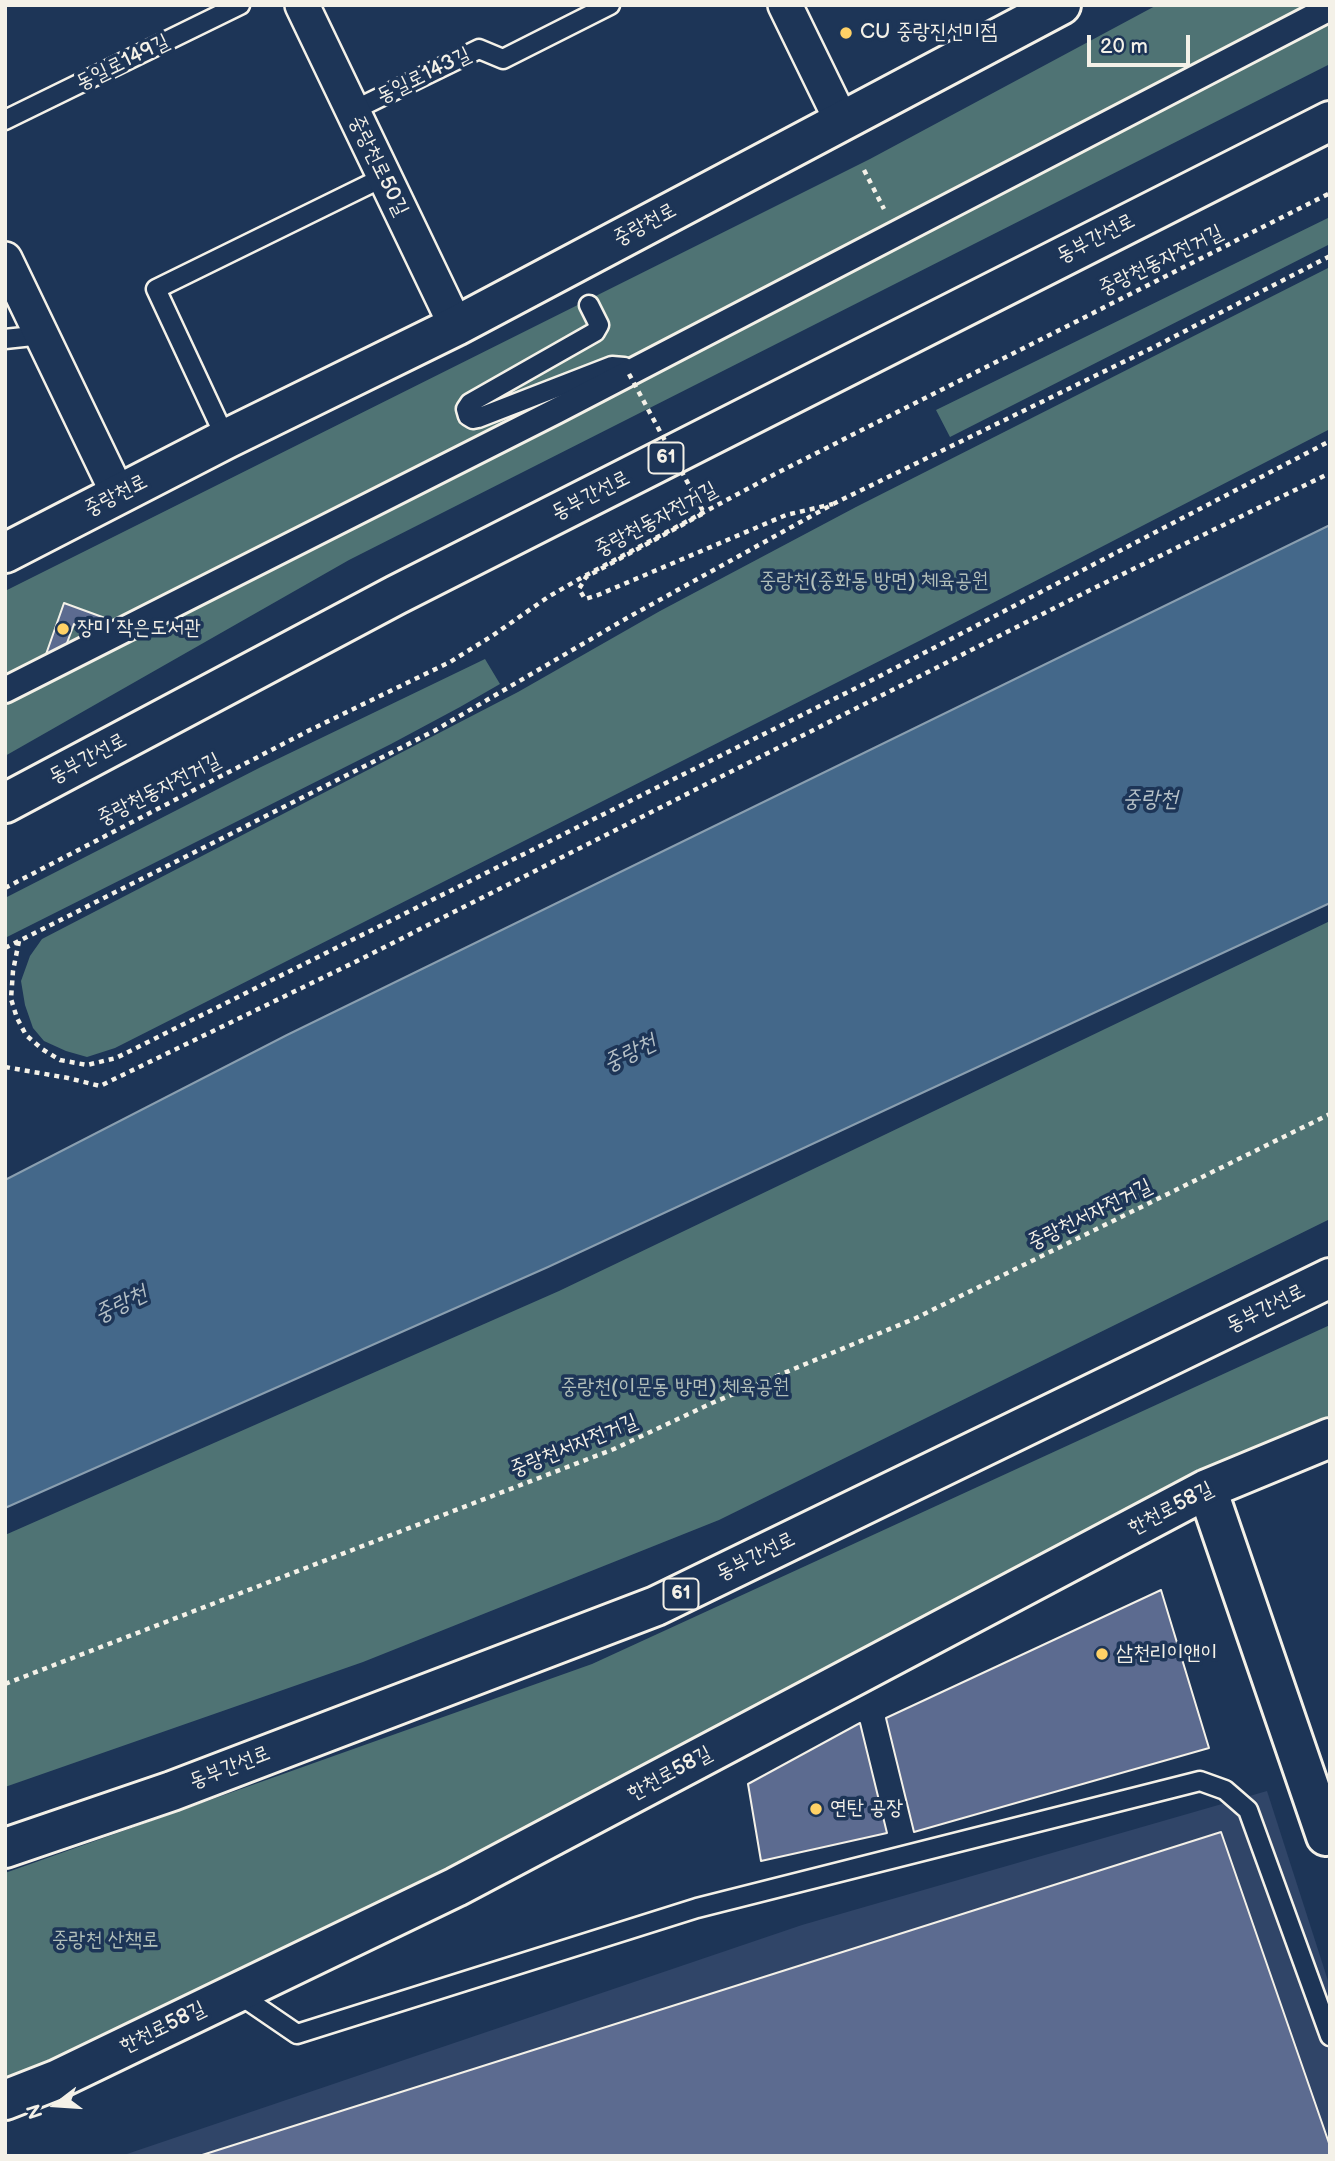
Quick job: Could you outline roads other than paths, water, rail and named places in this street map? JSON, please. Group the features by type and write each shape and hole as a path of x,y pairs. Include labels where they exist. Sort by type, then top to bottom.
{"main road":[{"name":"중랑천로","path":"5,553 226,439 456,326 1061,5"},
{"name":"동부간선로","path":"5,803 396,595 1330,121"},
{"name":"동부간선로","path":"5,1848 172,1791 656,1606 1330,1278"},
{"name":"한천로58길","path":"5,2100 56,2080 456,1887 1207,1489 1330,1438"},
{"path":"1207,1489 1328,1835"}],"street":[{"name":"중랑천로50길","path":"302,5 456,326"},
{"path":"785,5 842,122"},
{"path":"5,690 629,374 1330,8"},
{"path":"5,259 118,494"}],"lane":[{"name":"동일로149길","path":"5,120 240,5"},
{"name":"동일로143길","path":"352,111 480,49 503,59 610,5"},
{"path":"226,439 156,289 384,177"},
{"path":"589,306 599,325 596,332 470,404 466,409 468,416 478,418 612,366 624,368 629,374"},
{"path":"5,339 42,335"},
{"path":"237,1993 298,2034 697,1908 1200,1781 1225,1790 1248,1810 1330,2036"}],"water":[{"name":"중랑천","path":"1330,525 1330,903 548,1267 5,1508 5,1180 287,1035"}],"place":[{"name":"CU 중랑진선미점","path":"846,33"},
{"name":"장미 작은도서관","path":"63,629"},
{"name":"삼천리이앤이","path":"1102,1654"},
{"name":"연탄 공장","path":"816,1809"}],"park label":[{"name":"중랑천(중화동 방면) 체육공원","path":"874,582"},
{"name":"중랑천(이문동 방면) 체육공원","path":"675,1388"},
{"name":"중랑천 산책로","path":"105,1941"}]}
